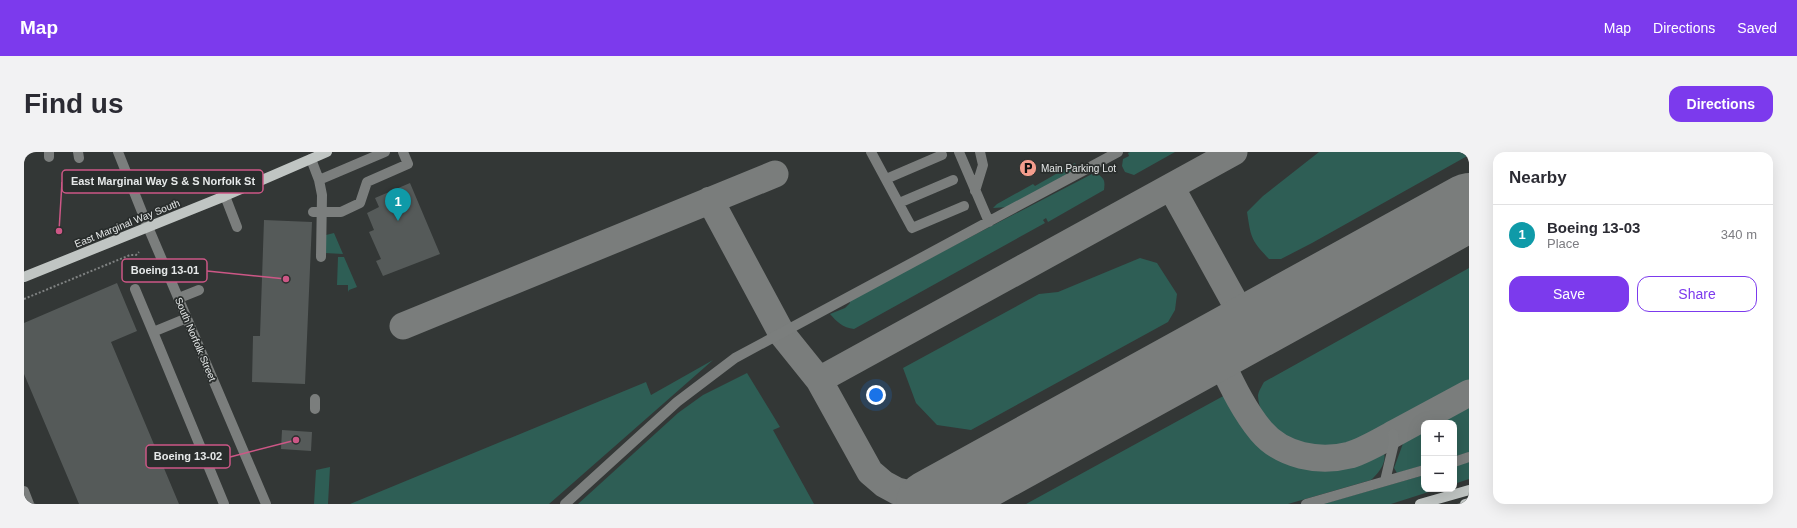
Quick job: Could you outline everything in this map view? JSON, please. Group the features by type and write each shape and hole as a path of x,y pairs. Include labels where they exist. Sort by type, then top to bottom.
{"main road":[{"name":"East Marginal Way South","path":"24,278 225,196 327,152"},
{"path":"1420,504 1469,490"},
{"path":"1465,504 1469,503"}],"street":[{"name":"South Norfolk Street","path":"118,152 148,227 266,504"},
{"path":"319,180 385,152"},
{"path":"318,212 340,212 360,203 367,182 408,164 403,152"},
{"path":"958,152 989,222"},
{"path":"975,191 983,165 980,152"},
{"path":"565,504 677,402 735,358 1118,152"},
{"path":"874,153 912,228 964,206"},
{"path":"886,179 942,155"},
{"path":"311,159 319,180 322,195 318,212 321,256"},
{"path":"899,203 953,180"},
{"path":"225,196 236,227"},
{"path":"135,289 224,504"},
{"path":"178,298 199,290"},
{"path":"154,332 187,318"},
{"path":"1385,481 1394,443 1393,434"},
{"path":"1457,461 1469,457"},
{"path":"1306,504 1421,471"},
{"path":"24,491 29,504"}],"path":[{"path":"24,299 123,258 136,255 139,252"}],"green space":[{"path":"1175,152 1134,175 1125,172 1122,166 1123,159 1129,156 1128,153"},
{"path":"1319,152 1469,152 1469,155 1312,243 1281,259 1269,259 1255,243 1251,233 1247,212 1263,196"},
{"path":"1075,163 1078,170 1008,207 993,208 997,204 1033,184 1035,186"},
{"path":"1092,174 1093,176 1097,174 1103,179 1104,190 1048,222 1046,218 1043,220 1045,223 854,329 843,326 830,314 845,308 850,303 849,300"},
{"path":"334,233 343,254 325,253 326,235"},
{"path":"338,257 344,257 357,287 349,290 348,292 348,285 337,285"},
{"path":"1140,258 1157,263 1177,294 1175,310 1168,322 971,430 937,425 916,403 903,368 1039,294 1058,292"},
{"path":"1469,268 1469,382 1356,443 1339,448 1314,449 1299,445 1282,436 1268,422 1259,405 1258,396 1264,382"},
{"path":"713,360 549,504 350,504 646,382 651,395"},
{"path":"747,373 780,427 773,430 814,504 578,504 678,413 703,395"},
{"path":"1227,394 1238,416 1253,435 1265,445 1293,460 1308,464 1339,466 1355,463 1380,451 1384,453 1385,457 1383,464 1371,480 1288,504 1026,504"},
{"path":"1469,402 1469,452 1457,456 1457,420 1436,420"},
{"path":"1421,429 1421,466 1397,473 1394,468 1405,438"},
{"path":"1469,462 1469,479 1457,483 1457,465"},
{"path":"330,467 328,504 314,504 316,470"},
{"path":"1421,476 1421,492 1429,492 1391,504 1323,504"}],"building":[{"path":"410,183 440,254 383,276 376,261 381,259 369,232 374,230 367,213 379,207 375,198"},
{"path":"264,220 312,222 305,384 252,382 253,336 260,336"},
{"path":"117,283 137,331 111,342 179,504 79,504 24,374 24,323"},
{"path":"282,430 312,432 311,451 281,449"}],"taxiway":[{"path":"819,380 1234,152"},
{"path":"403,326 775,174"},
{"path":"1171,187 1249,328"},
{"path":"710,200 782,334 819,380 870,472 884,484 897,491 914,495 927,497 958,488"},
{"path":"1214,348 1241,402 1261,431 1270,440 1290,452 1314,458 1338,457 1350,455 1362,450 1469,393"}],"runway":[{"path":"930,504 1469,207"}],"place":[{"name":"Main Parking Lot","path":"1028,168"},
{"name":"Boeing 13-03","path":"398,221"},
{"name":"East Marginal Way S & S Norfolk St","path":"59,231"},
{"name":"Boeing 13-01","path":"286,279"},
{"name":"Boeing 13-02","path":"296,440"}]}
